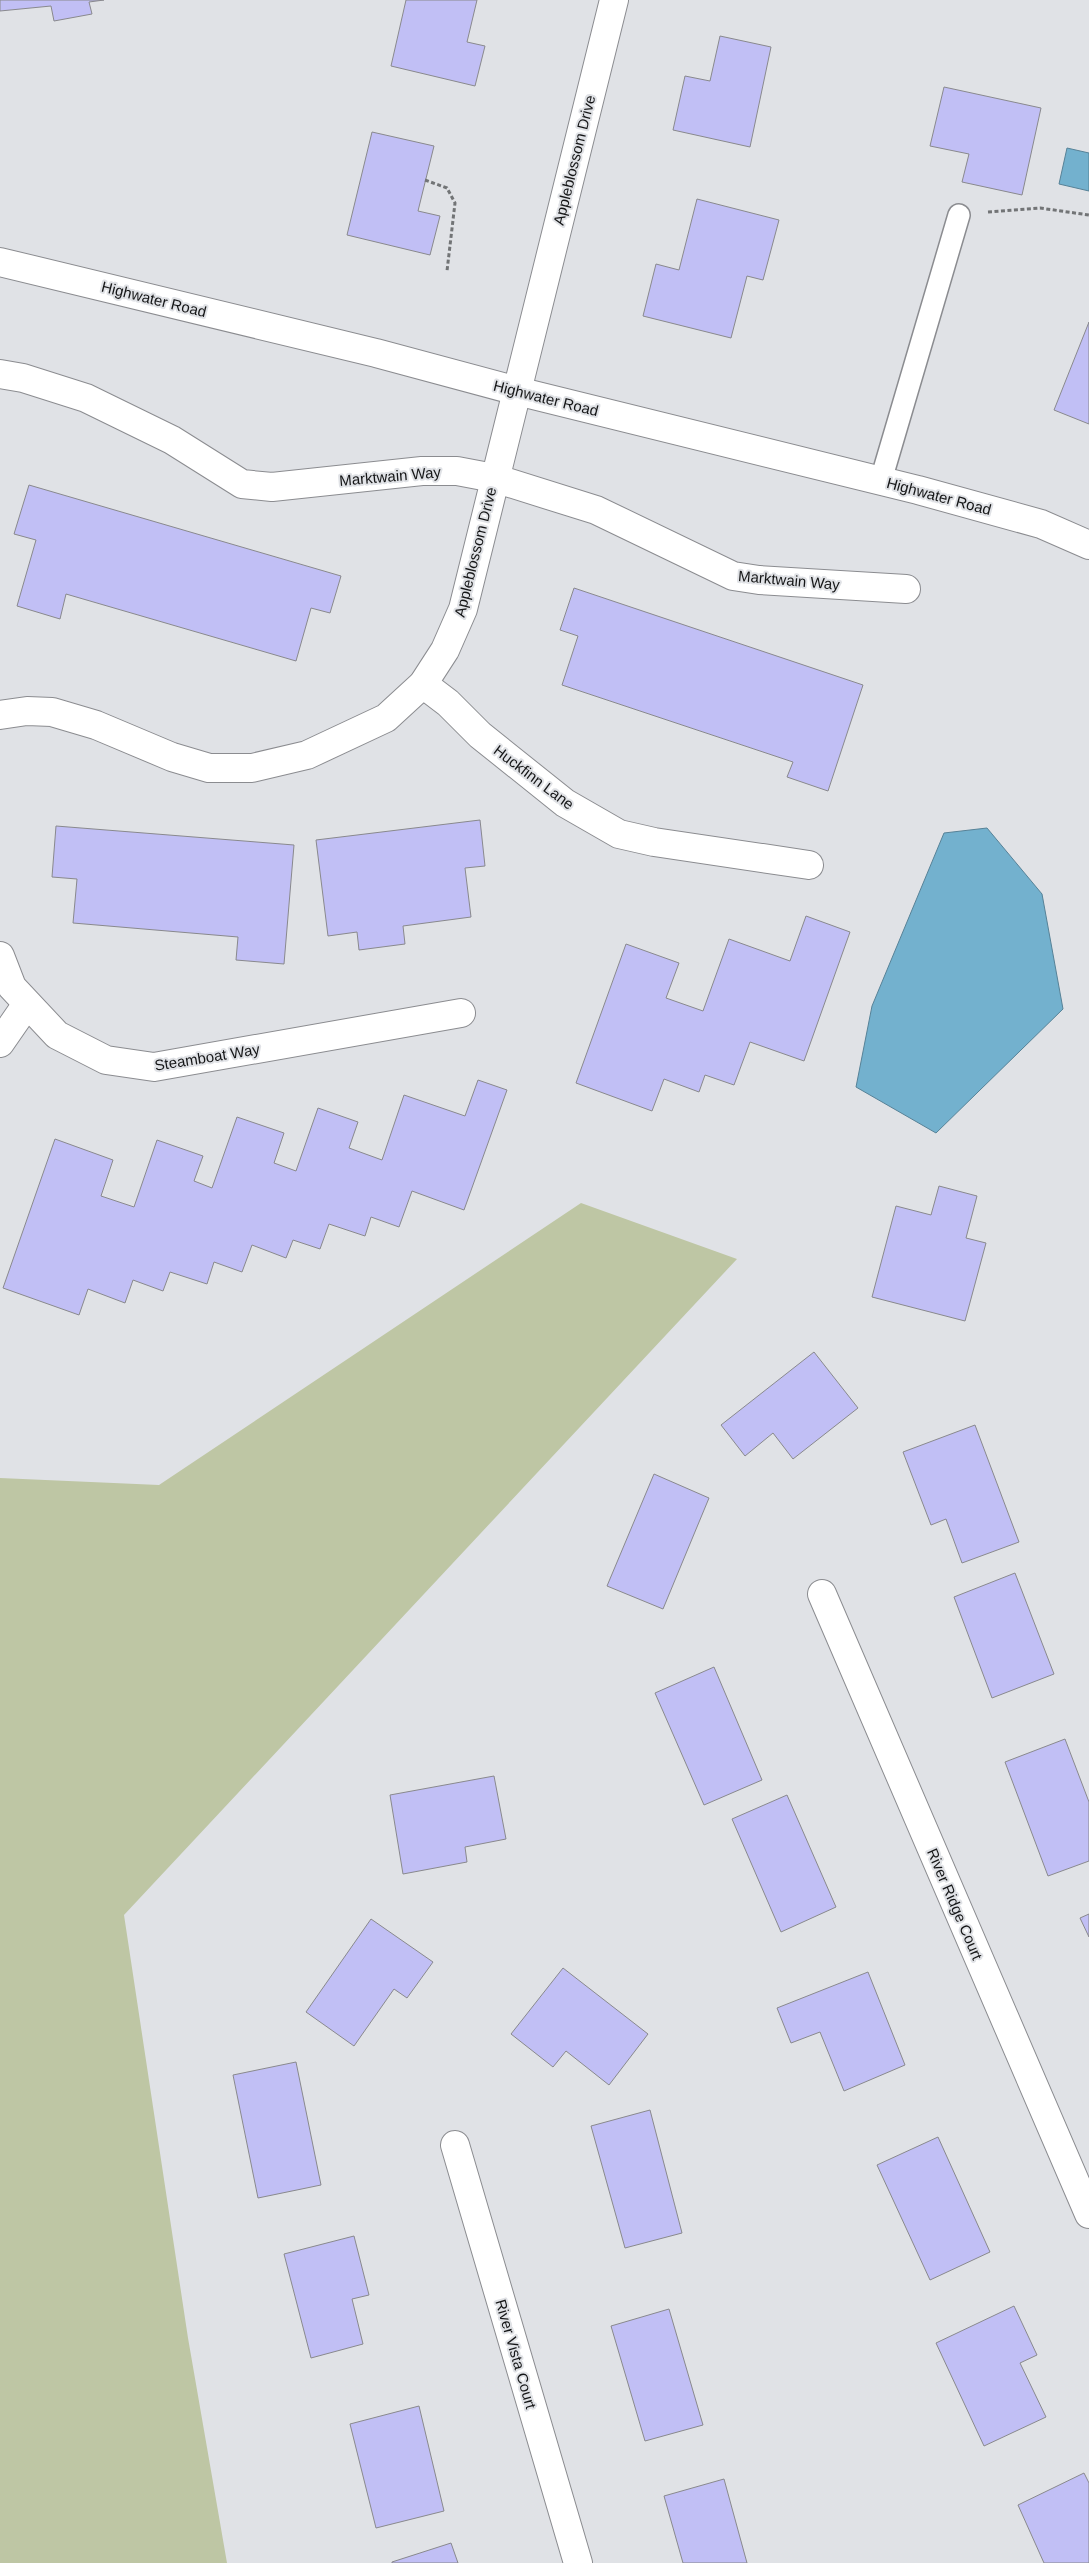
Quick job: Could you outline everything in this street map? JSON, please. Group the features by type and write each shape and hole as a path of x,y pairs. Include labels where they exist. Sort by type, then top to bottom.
{"street":[{"name":"Appleblossom Drive","path":"0,715 27,711 52,712 96,725 172,757 209,768 252,768 307,754 386,718 423,684 445,650 462,609 614,0"},
{"name":"Highwater Road","path":"0,262 376,353 517,391 881,480 1041,524 1089,545"},
{"name":"Marktwain Way","path":"0,374 23,378 86,398 172,440 242,484 272,487 422,471 457,471 494,478 596,510 733,576 759,580 906,589"},
{"name":"Huckfinn Lane","path":"423,684 448,703 480,735 565,803 619,834 654,842 810,865"},
{"name":"Steamboat Way","path":"0,956 12,987 57,1035 106,1060 154,1067 461,1013"},
{"path":"0,1043 27,1004"},
{"name":"River Ridge Court","path":"822,1594 1089,2214"},
{"name":"River Vista Court","path":"455,2145 578,2563"}],"lane":[{"path":"881,480 959,215"}],"path":[{"path":"425,180 447,188 455,203 447,271"},
{"path":"959,215 1040,208 1089,215"}],"green space":[{"path":"581,1203 737,1259 124,1915 188,2338 227,2563 0,2563 0,1478 159,1485"}],"water":[{"path":"1067,148 1089,153 1089,191 1059,184"},
{"path":"987,828 1042,894 1063,1009 936,1133 856,1087 872,1006 944,833"}],"building":[{"path":"0,0 104,0 89,2 92,14 54,21 51,6 0,11"},
{"path":"406,0 477,0 467,42 485,46 475,86 391,66"},
{"path":"720,36 771,47 750,147 673,130 685,76 710,81"},
{"path":"944,87 1041,108 1022,195 962,182 969,154 930,146"},
{"path":"372,132 434,146 418,211 440,216 430,255 347,235"},
{"path":"697,199 779,220 763,280 747,276 731,338 643,316 656,264 679,270"},
{"path":"1089,322 1089,424 1054,410"},
{"path":"29,485 341,576 330,613 311,608 296,661 66,594 60,619 17,606 36,540 14,534"},
{"path":"574,588 863,685 828,791 787,777 793,762 562,685 578,636 560,630"},
{"path":"480,820 485,866 465,868 471,917 403,926 405,944 359,950 357,932 328,936 316,840"},
{"path":"56,826 294,845 284,964 236,960 238,937 73,923 77,879 52,877"},
{"path":"806,916 850,932 804,1061 750,1042 734,1085 705,1075 699,1092 664,1079 652,1111 576,1083 626,944 679,963 666,998 703,1011 729,939 790,961"},
{"path":"478,1080 507,1090 464,1210 412,1191 399,1227 371,1217 365,1236 329,1224 320,1249 293,1240 286,1258 252,1245 242,1272 214,1262 207,1284 170,1272 163,1291 133,1280 125,1303 88,1289 79,1315 3,1288 55,1139 113,1160 101,1196 134,1207 157,1140 203,1156 194,1181 212,1188 237,1117 284,1133 274,1163 296,1171 318,1108 358,1122 349,1148 382,1160 404,1095 465,1116"},
{"path":"939,1186 977,1196 966,1238 986,1243 965,1321 872,1297 896,1206 931,1215"},
{"path":"814,1352 858,1408 793,1459 773,1433 745,1456 721,1425"},
{"path":"975,1425 1019,1542 962,1563 946,1519 931,1525 903,1452"},
{"path":"654,1474 709,1498 663,1609 607,1586"},
{"path":"1015,1573 1054,1674 992,1698 954,1597"},
{"path":"714,1667 762,1780 704,1805 655,1693"},
{"path":"1065,1739 1089,1802 1089,1861 1048,1876 1005,1762"},
{"path":"494,1776 506,1839 465,1847 467,1862 403,1874 390,1795"},
{"path":"787,1795 836,1907 781,1932 732,1819"},
{"path":"1089,1914 1089,1937 1080,1918"},
{"path":"371,1919 433,1962 407,1998 394,1989 354,2046 306,2012"},
{"path":"563,1968 648,2034 609,2085 566,2051 553,2067 511,2034"},
{"path":"868,1972 905,2065 844,2091 820,2032 791,2043 777,2008"},
{"path":"296,2062 321,2185 258,2198 233,2075"},
{"path":"650,2110 682,2233 625,2248 591,2126"},
{"path":"938,2137 990,2252 930,2280 877,2165"},
{"path":"354,2236 369,2295 352,2299 363,2344 311,2358 284,2254"},
{"path":"1014,2306 1037,2355 1020,2363 1046,2417 984,2446 936,2343"},
{"path":"669,2309 703,2425 645,2441 611,2326"},
{"path":"419,2406 444,2511 376,2528 350,2424"},
{"path":"1084,2473 1089,2483 1089,2563 1044,2563 1018,2505"},
{"path":"724,2479 747,2563 683,2563 664,2496"},
{"path":"451,2543 458,2563 392,2563 392,2562"}]}
